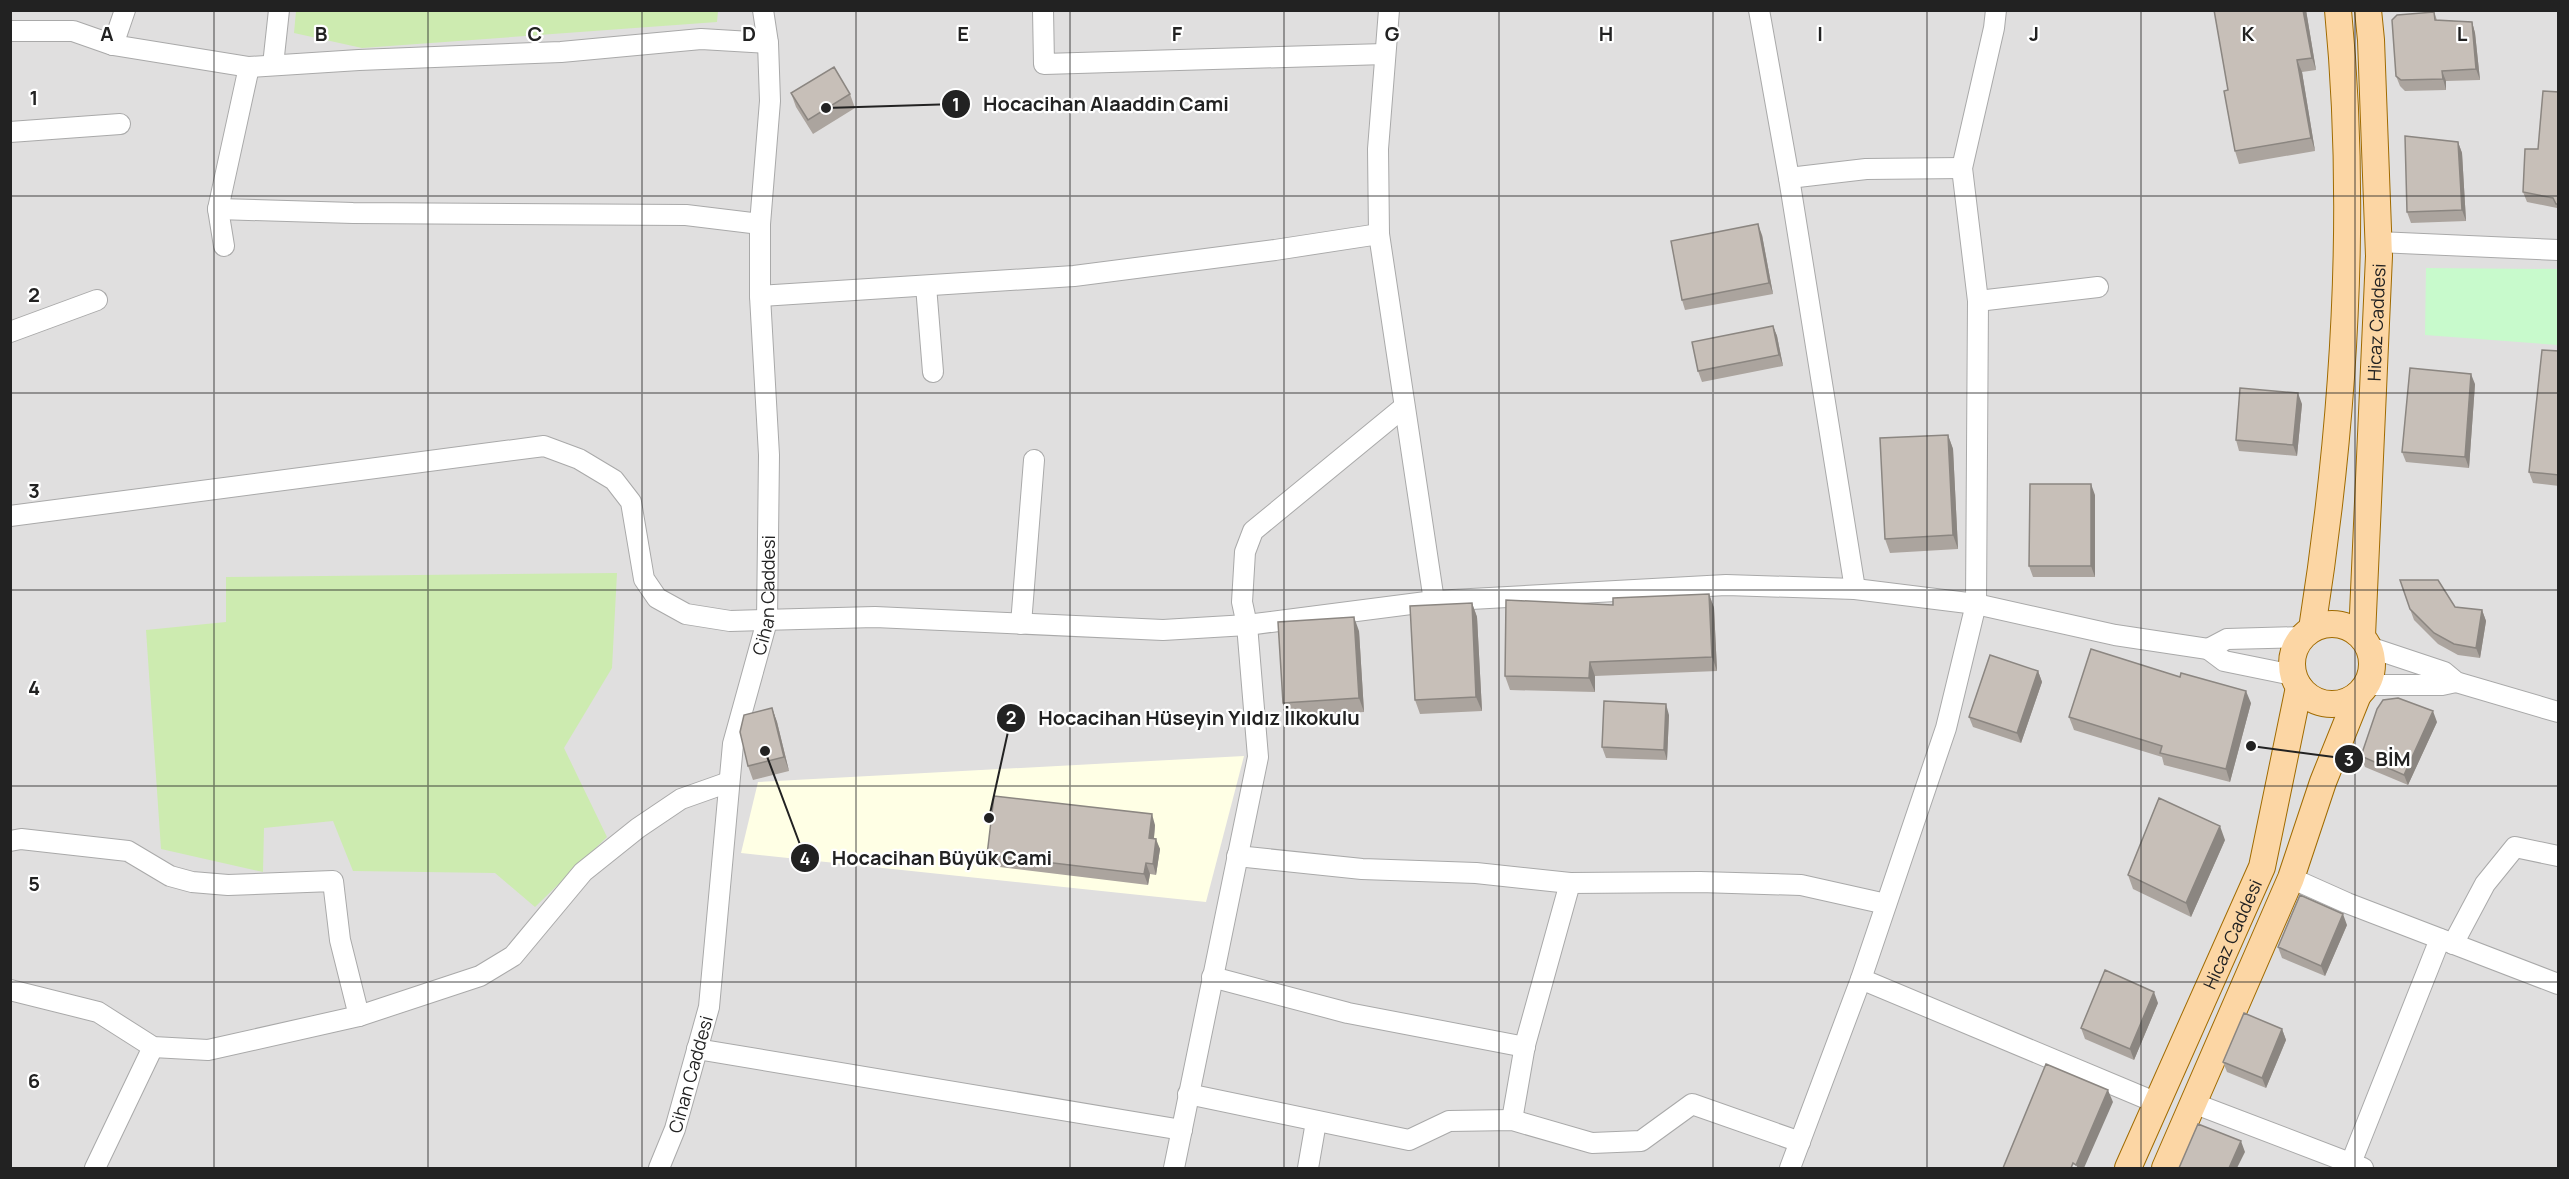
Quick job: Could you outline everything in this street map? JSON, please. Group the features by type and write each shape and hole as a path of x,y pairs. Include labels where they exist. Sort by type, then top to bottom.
{"main road":[{"name":"Hicaz Caddesi","path":"2307,633 2331,503 2349,245 2343,59 2338,10"},
{"name":"Hicaz Caddesi","path":"2365,642 2378,242 2368,10"},
{"path":"2325,624 2338,624 2351,628 2365,642 2373,660 2372,673 2362,690 2346,702 2326,704 2308,697 2296,681 2292,662 2295,649 2307,633 2325,624"},
{"name":"Hicaz Caddesi","path":"2128,1168 2262,867 2296,681"},
{"name":"Hicaz Caddesi","path":"2165,1168 2291,878 2323,782 2362,690"}],"street":[{"path":"113,45 125,10"},
{"path":"273,65 279,10"},
{"name":"Cihan Caddesi","path":"659,1168 675,1130 709,1007 733,744 767,621 769,455 760,296 760,224 770,101 768,43 763,10"},
{"path":"1043,10 1044,64 1385,54"},
{"path":"1389,10 1378,149 1379,234 1434,601"},
{"path":"1759,10 1789,178 1855,589"},
{"path":"1790,1168 1861,979 1946,728 1976,604 1978,301 1962,168 1994,28 1996,10"},
{"path":"10,31 73,31 113,45 249,67 561,52 700,39 768,43"},
{"path":"224,246 218,209 249,67"},
{"path":"10,132 120,124"},
{"path":"1789,178 1866,169 1962,168"},
{"path":"218,209 353,213 686,215 760,224"},
{"path":"760,296 1074,276 1379,234"},
{"path":"2378,242 2559,250"},
{"path":"926,286 933,372"},
{"path":"1978,301 2098,286"},
{"path":"10,332 97,300"},
{"path":"1173,1168 1258,757 1247,625 1242,602 1245,552 1253,531 1404,407"},
{"path":"10,516 544,446 579,459 614,480 631,502 644,579 657,598 686,614 730,621 875,617 1163,630 1247,625 1434,601 1726,585 1855,589 1976,604 2115,635 2208,649 2224,661 2296,681"},
{"path":"1021,624 1034,460"},
{"path":"2208,649 2226,639 2307,633"},
{"path":"2365,642 2444,672 2456,682 2559,712"},
{"path":"2362,690 2442,685 2456,682"},
{"path":"10,990 98,1012 153,1047 208,1050 359,1016 480,976 513,956 583,872 610,850 681,799 729,782"},
{"path":"10,841 42,840 128,851 170,876 192,882 228,885 333,880 340,940 359,1016"},
{"path":"2193,1103 2357,1166 2446,942 2485,884 2515,847 2559,856"},
{"path":"1237,856 1362,869 1476,873 1570,883 1700,882 1802,885 1886,904"},
{"path":"2291,878 2446,942 2559,984"},
{"path":"1512,1120 1525,1047 1570,883"},
{"path":"1212,977 1348,1013 1525,1047"},
{"path":"1861,979 2157,1103"},
{"path":"95,1168 153,1047"},
{"path":"698,1049 1182,1130"},
{"path":"1188,1095 1409,1140 1449,1121 1512,1120 1592,1143 1641,1141 1692,1104 1800,1142"},
{"path":"1308,1168 1316,1122"}],"shaded area":[{"path":"11,11 2558,11 2558,1168 11,1168"},
{"path":"1244,756 1206,902 741,853 758,782"}],"green space":[{"path":"296,10 718,11 717,22 362,48 294,33"},
{"path":"2426,268 2558,269 2558,345 2425,335"},
{"path":"617,573 612,668 564,748 607,837 535,907 495,873 353,871 333,821 264,828 263,872 161,849 146,630 226,622 226,577"}],"building":[{"path":"2214,10 2303,10 2312,58 2297,60 2311,138 2235,151 2224,91 2228,90"},
{"path":"2434,12 2435,20 2472,22 2476,69 2442,71 2443,79 2401,80 2396,76 2392,20 2397,15"},
{"path":"834,67 850,94 808,120 791,93"},
{"path":"2543,91 2559,92 2559,204 2556,204 2553,198 2523,192 2525,149 2538,149"},
{"path":"2405,136 2458,142 2462,210 2407,212"},
{"path":"1758,224 1769,283 1682,300 1671,241"},
{"path":"1773,326 1779,355 1698,371 1692,342"},
{"path":"2542,350 2559,351 2559,475 2529,472"},
{"path":"2410,368 2471,374 2465,457 2402,452"},
{"path":"2240,388 2298,393 2293,445 2236,440"},
{"path":"1948,435 1953,535 1885,539 1880,438"},
{"path":"2030,484 2091,484 2091,566 2029,566"},
{"path":"2400,580 2438,580 2455,607 2482,610 2476,648 2454,644 2434,633 2410,609"},
{"path":"1709,594 1712,657 1590,662 1589,678 1505,676 1506,600 1613,605 1613,598"},
{"path":"1472,603 1476,697 1415,700 1410,606"},
{"path":"1354,617 1359,698 1283,703 1278,622"},
{"path":"2091,649 2180,677 2181,673 2246,691 2226,769 2160,753 2162,746 2069,717"},
{"path":"1990,655 2038,671 2017,733 1969,717"},
{"path":"2398,698 2433,711 2404,775 2361,756 2377,709 2383,700"},
{"path":"1604,701 1666,704 1664,750 1602,747"},
{"path":"772,708 784,757 748,766 740,732 744,715"},
{"path":"994,796 1152,814 1149,838 1156,839 1153,864 1146,863 1144,874 987,855"},
{"path":"2159,798 2220,826 2186,903 2128,875"},
{"path":"2300,895 2343,914 2321,966 2278,947"},
{"path":"2105,970 2154,992 2130,1049 2081,1028"},
{"path":"2244,1013 2282,1029 2262,1078 2223,1062"},
{"path":"2046,1064 2108,1090 2076,1165 2073,1163 2071,1168 2003,1168"},
{"path":"2198,1124 2241,1141 2229,1168 2179,1168"}],"place":[{"name":"Hocacihan Alaaddin Cami","path":"826,108"},
{"name":"BİM","path":"2251,746"},
{"name":"Hocacihan Büyük Cami","path":"765,751"},
{"name":"Hocacihan Hüseyin Yıldız İlkokulu","path":"989,818"}]}
